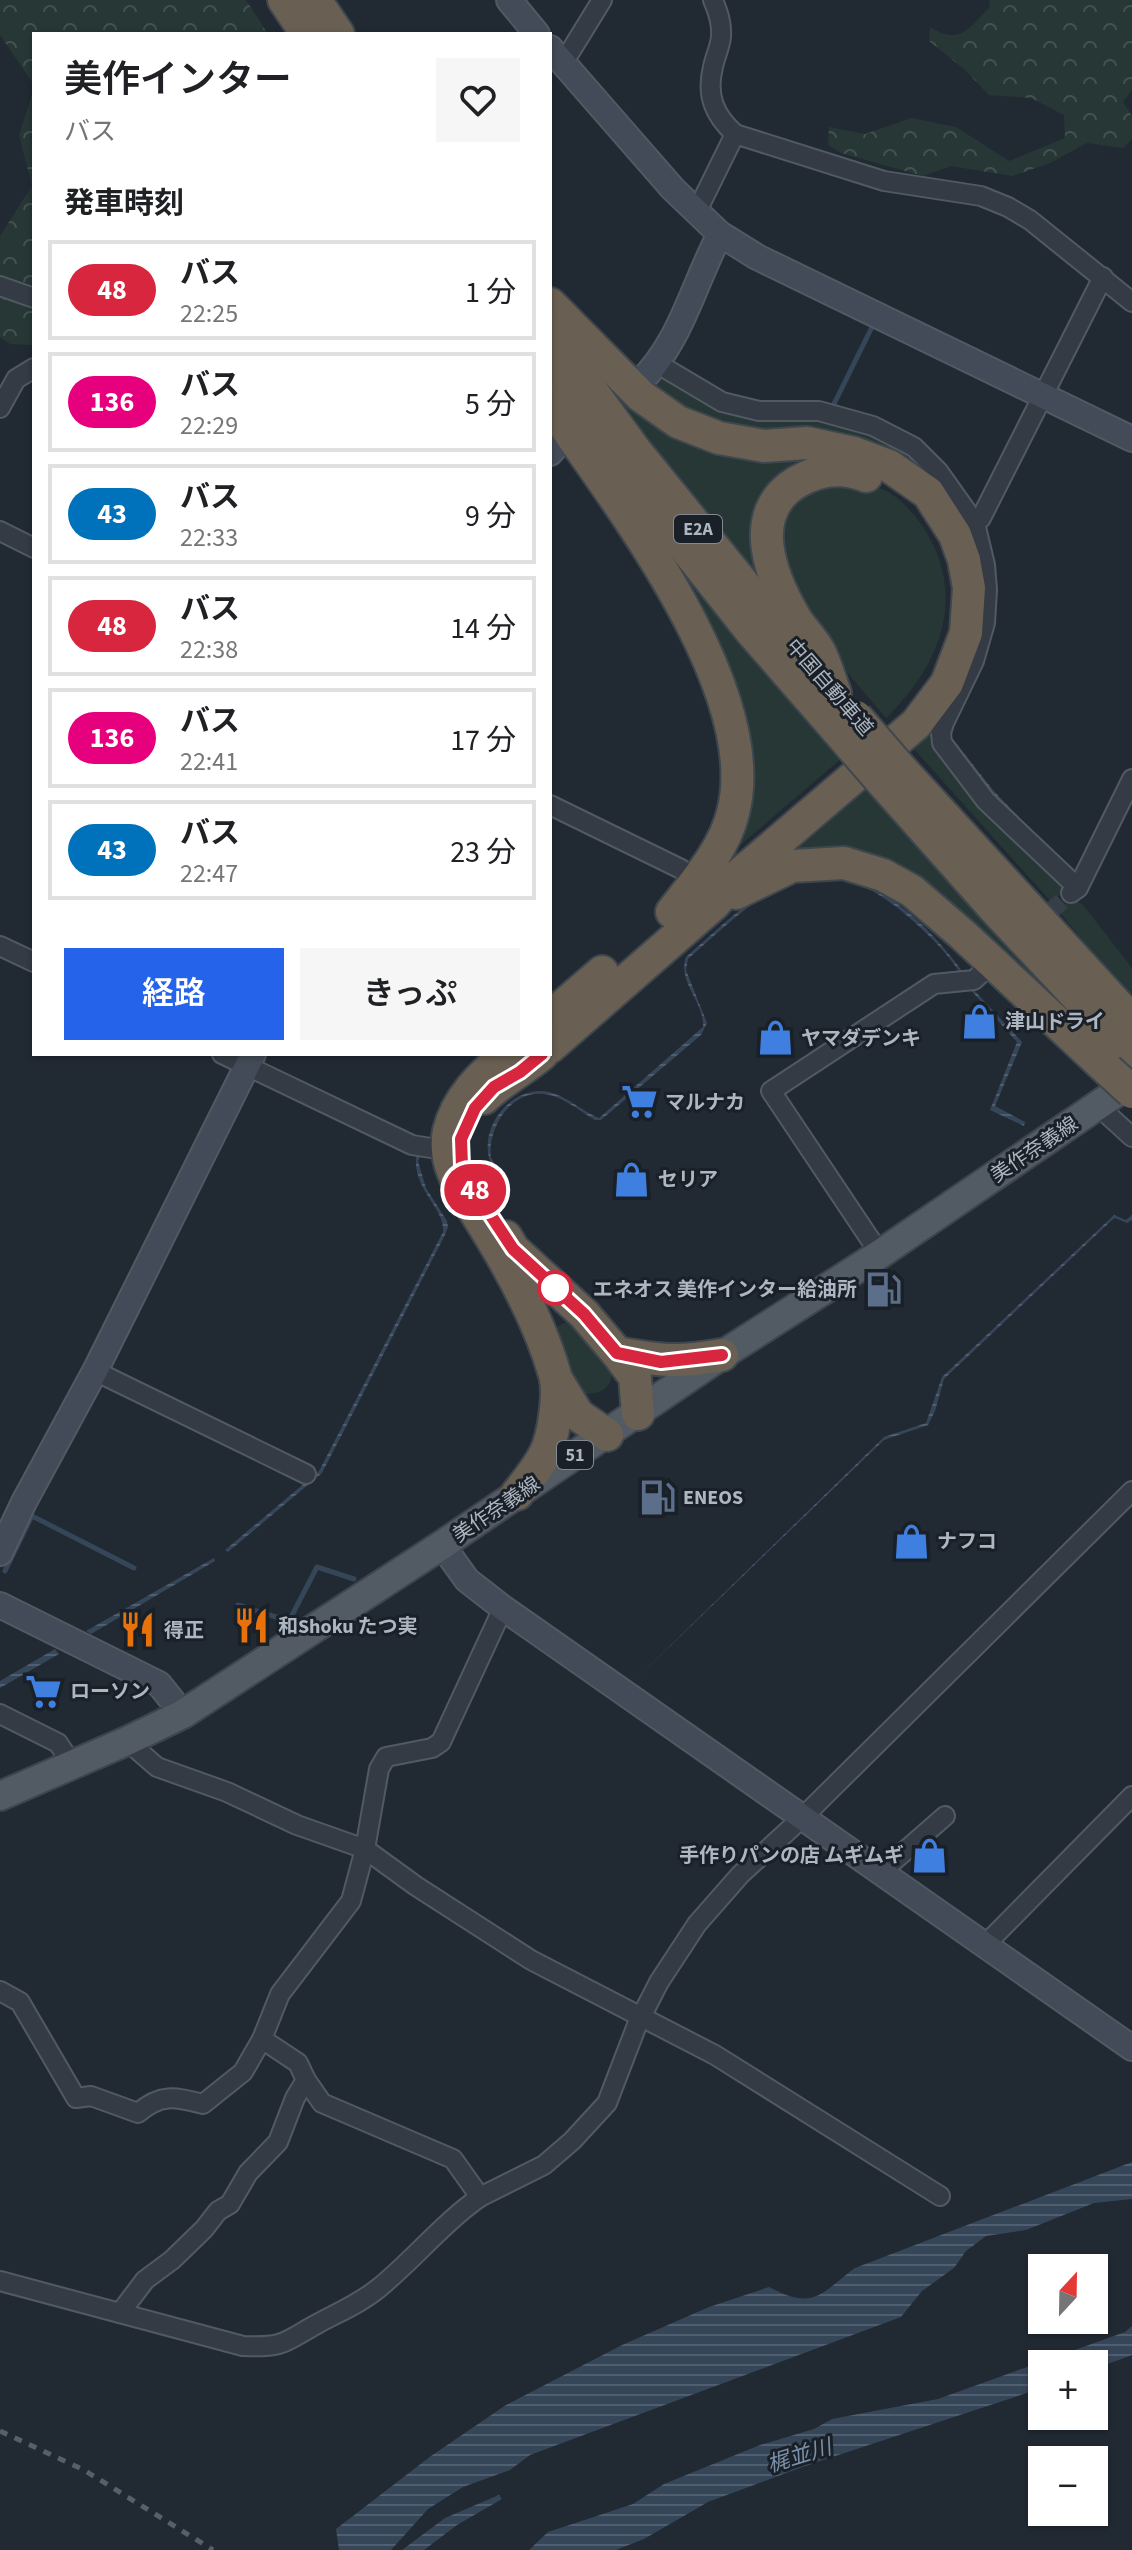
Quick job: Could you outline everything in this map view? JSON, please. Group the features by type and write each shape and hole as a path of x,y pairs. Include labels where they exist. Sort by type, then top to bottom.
{"highway":[{"path":"284,0 306,32"},
{"path":"315,0 337,32"},
{"path":"552,306 641,396 678,422 719,438 764,446 807,443 854,453 889,466 928,493 955,535 969,588 966,633 947,683 916,724 739,875 714,904 552,1045"},
{"name":"中国自動車道","path":"552,337 634,449 795,647 843,714 993,907 1124,1069"},
{"name":"中国自動車道","path":"552,380 742,620 843,714"},
{"path":"552,408 675,593 705,650 726,704 737,752 737,790 733,815 721,843 672,912"},
{"path":"552,1015 902,712 934,669 945,645 950,619 948,572 942,549 925,519 881,483 852,470 828,469 801,479 782,491 766,529 767,548 778,588 819,651 843,714"},
{"name":"中国自動車道","path":"892,777 1132,1021"},
{"path":"714,904 792,866 844,863 883,875 912,891 1124,1069 1132,1092"},
{"path":"504,1056 458,1105 448,1134 450,1166 504,1257 556,1379 578,1415 607,1435"},
{"path":"540,1056 494,1087 475,1108 461,1139 462,1166 513,1249 584,1314 635,1377 638,1414"},
{"path":"617,1353 661,1362 722,1355"},
{"path":"517,1494 546,1452 554,1426 556,1379"}],"main road":[{"name":"美作奈義線","path":"0,1796 183,1714 442,1545 722,1355 880,1254 1124,1069"}],"street":[{"path":"509,0 535,32"},
{"path":"555,54 570,52 602,0"},
{"path":"713,0 720,18 721,39 709,89 714,108 735,134 884,181 981,196 1008,207 1030,220 1132,302"},
{"path":"555,54 696,213 720,234 757,257 1132,439"},
{"path":"696,213 735,134"},
{"path":"640,382 671,345 720,234"},
{"path":"975,523 981,518 1103,277"},
{"path":"0,286 32,297"},
{"path":"658,364 722,402 759,411 819,411 873,426 914,447 938,471 975,523 985,565 987,590 985,623 974,661 944,723 942,743 986,801 1074,890 1132,779"},
{"path":"0,408 16,379 32,369"},
{"path":"0,531 32,547"},
{"path":"552,806 681,869"},
{"path":"0,946 32,961"},
{"path":"880,1254 771,1091 934,984 974,980 988,967"},
{"path":"0,1553 95,1371 250,1060 412,1145 431,1148"},
{"path":"1109,1116 1132,1137"},
{"path":"95,1371 306,1474"},
{"path":"0,2281 243,2346 265,2347 288,2343 314,2325 361,2303 415,2257 442,2226 480,2197 544,2165 572,2141 607,2103 641,2016 697,1924 740,1875 804,1816 1132,1491"},
{"path":"442,1545 467,1580 503,1608 1132,2048"},
{"path":"0,1605 159,1684 183,1714"},
{"path":"0,1991 20,2002 76,2098 91,2096 138,2113 149,2104 172,2096 203,2104 243,2072 262,2039 280,1994 351,1901 365,1849 379,1769 386,1757 432,1748 441,1742 503,1608"},
{"path":"0,1714 58,1743 72,1764"},
{"path":"127,1741 157,1767 227,1792 297,1825 365,1849 416,1886 531,1960 715,2055 940,2196"},
{"path":"985,1945 1132,1796"},
{"path":"881,1872 945,1816"},
{"path":"262,2039 298,2063 322,2103 453,2159 480,2197"},
{"path":"120,2313 145,2280 172,2260 218,2211 230,2204 248,2173 278,2142 295,2098 306,2080"}],"green space":[{"path":"0,0 246,0 267,32 32,32 32,82 0,35"},
{"path":"989,0 1132,0 1132,90 1123,102 1132,116 1132,139 1123,148 1087,143 1050,163 1012,176 951,166 923,176 841,153 828,145 829,127 865,134 911,118 956,127 1009,161 1065,138 1064,115 1031,98 989,95 965,70 929,41 930,27 949,35 957,35 970,28 990,7"},
{"path":"32,95 32,186 19,135"},
{"path":"32,186 32,345 10,344 0,337 0,236"},
{"path":"593,367 646,409 837,456 786,477 773,599 647,440"},
{"path":"656,376 675,380 705,399 734,411 762,416 831,418 894,439 909,449 953,494 972,532 981,565 983,597 973,653 954,696 938,721 937,742 981,801 1064,882 1064,890 1052,903 905,739 949,689 960,671 972,631 975,585 972,562 960,531 941,501 920,478 898,462 875,451 824,441 741,435 701,423 669,407 644,387"},
{"path":"587,443 842,758 718,864 743,741"},
{"path":"804,485 861,485 884,490 914,515 937,553 944,578 946,603 942,628 934,652 921,675 886,718 818,638 784,578 781,511"},
{"path":"861,780 1099,1040 920,889 780,862"},
{"path":"1075,899 1084,906 1132,968 1132,1001 1057,909"},
{"path":"574,1321 611,1366 610,1383 603,1390 586,1394 575,1388 555,1328"}],"water":[{"path":"949,734 993,790 1077,878 987,787 948,739"},
{"path":"825,874 846,878 886,896 938,941 965,975 962,976 942,949 916,924 867,888 837,878 811,878 786,884 738,915 688,959 686,970 707,1023 701,1035 601,1120 595,1120 551,1095 532,1094 521,1098 511,1105 497,1124 491,1158 497,1167 496,1170 493,1168 488,1155 488,1142 491,1129 505,1106 529,1093 550,1092 599,1118 703,1027 700,1009 685,975 686,957 733,916 767,892 785,883 804,877"},
{"path":"968,987 1022,1042 995,1106 1025,1122 1024,1126 990,1110 1017,1042"},
{"path":"417,1152 428,1154 427,1158 420,1157 418,1161 426,1188 447,1221 445,1235 322,1473 228,1552 225,1550 319,1471 443,1232 439,1214 418,1176"},
{"path":"1114,1215 1126,1220 1132,1215 1132,1220 1127,1223 1115,1218 1112,1220 944,1379 928,1425 884,1440 636,1679 884,1437 926,1423 942,1377"},
{"path":"214,1558 215,1561 91,1634 86,1631"},
{"path":"55,1649 59,1654 0,1688 0,1681"},
{"path":"1132,2162 1132,2199 1094,2203 1026,2230 986,2236 966,2251 954,2268 922,2291 901,2317 530,2455 510,2470 463,2487 428,2509 391,2550 339,2550 336,2529 431,2456 506,2405 622,2345 709,2307 769,2287 796,2298 816,2296 855,2268"},
{"path":"1132,2326 1132,2355 1108,2364 1108,2350 1075,2350 1125,2332"},
{"name":"梶並川","path":"1028,2367 1028,2393 808,2465 708,2502 644,2539 616,2550 529,2550 548,2532 633,2504 664,2484 760,2445 814,2429 832,2419 938,2399"},
{"path":"499,2495 502,2499 457,2525 424,2550 402,2550 445,2518"}],"waterway":[{"path":"834,404 873,325"},
{"path":"1021,420 1027,408"},
{"path":"5,1571 32,1516 134,1568"},
{"path":"238,1605 289,1621 317,1567 354,1579"}],"tunnel":[{"path":"988,967 1071,893"}],"railway":[{"path":"0,2431 84,2470 213,2550"}],"bus line":[{"name":"48","path":"540,1056 494,1087 475,1108 461,1139 462,1166 478,1196 513,1249 584,1314 617,1353 661,1362 722,1355"}],"place":[{"name":"津山ドライ","path":"979,1021"},
{"name":"ヤマダデンキ","path":"775,1038"},
{"name":"マルナカ","path":"639,1102"},
{"name":"セリア","path":"632,1179"},
{"name":"エネオス 美作インター給油所","path":"883,1289"},
{"name":"ENEOS","path":"657,1497"},
{"name":"ナフコ","path":"911,1541"},
{"name":"和Shoku たつ実","path":"252,1626"},
{"name":"得正","path":"138,1630"},
{"name":"ローソン","path":"44,1691"},
{"name":"手作りパンの店 ムギムギ","path":"930,1855"}]}
